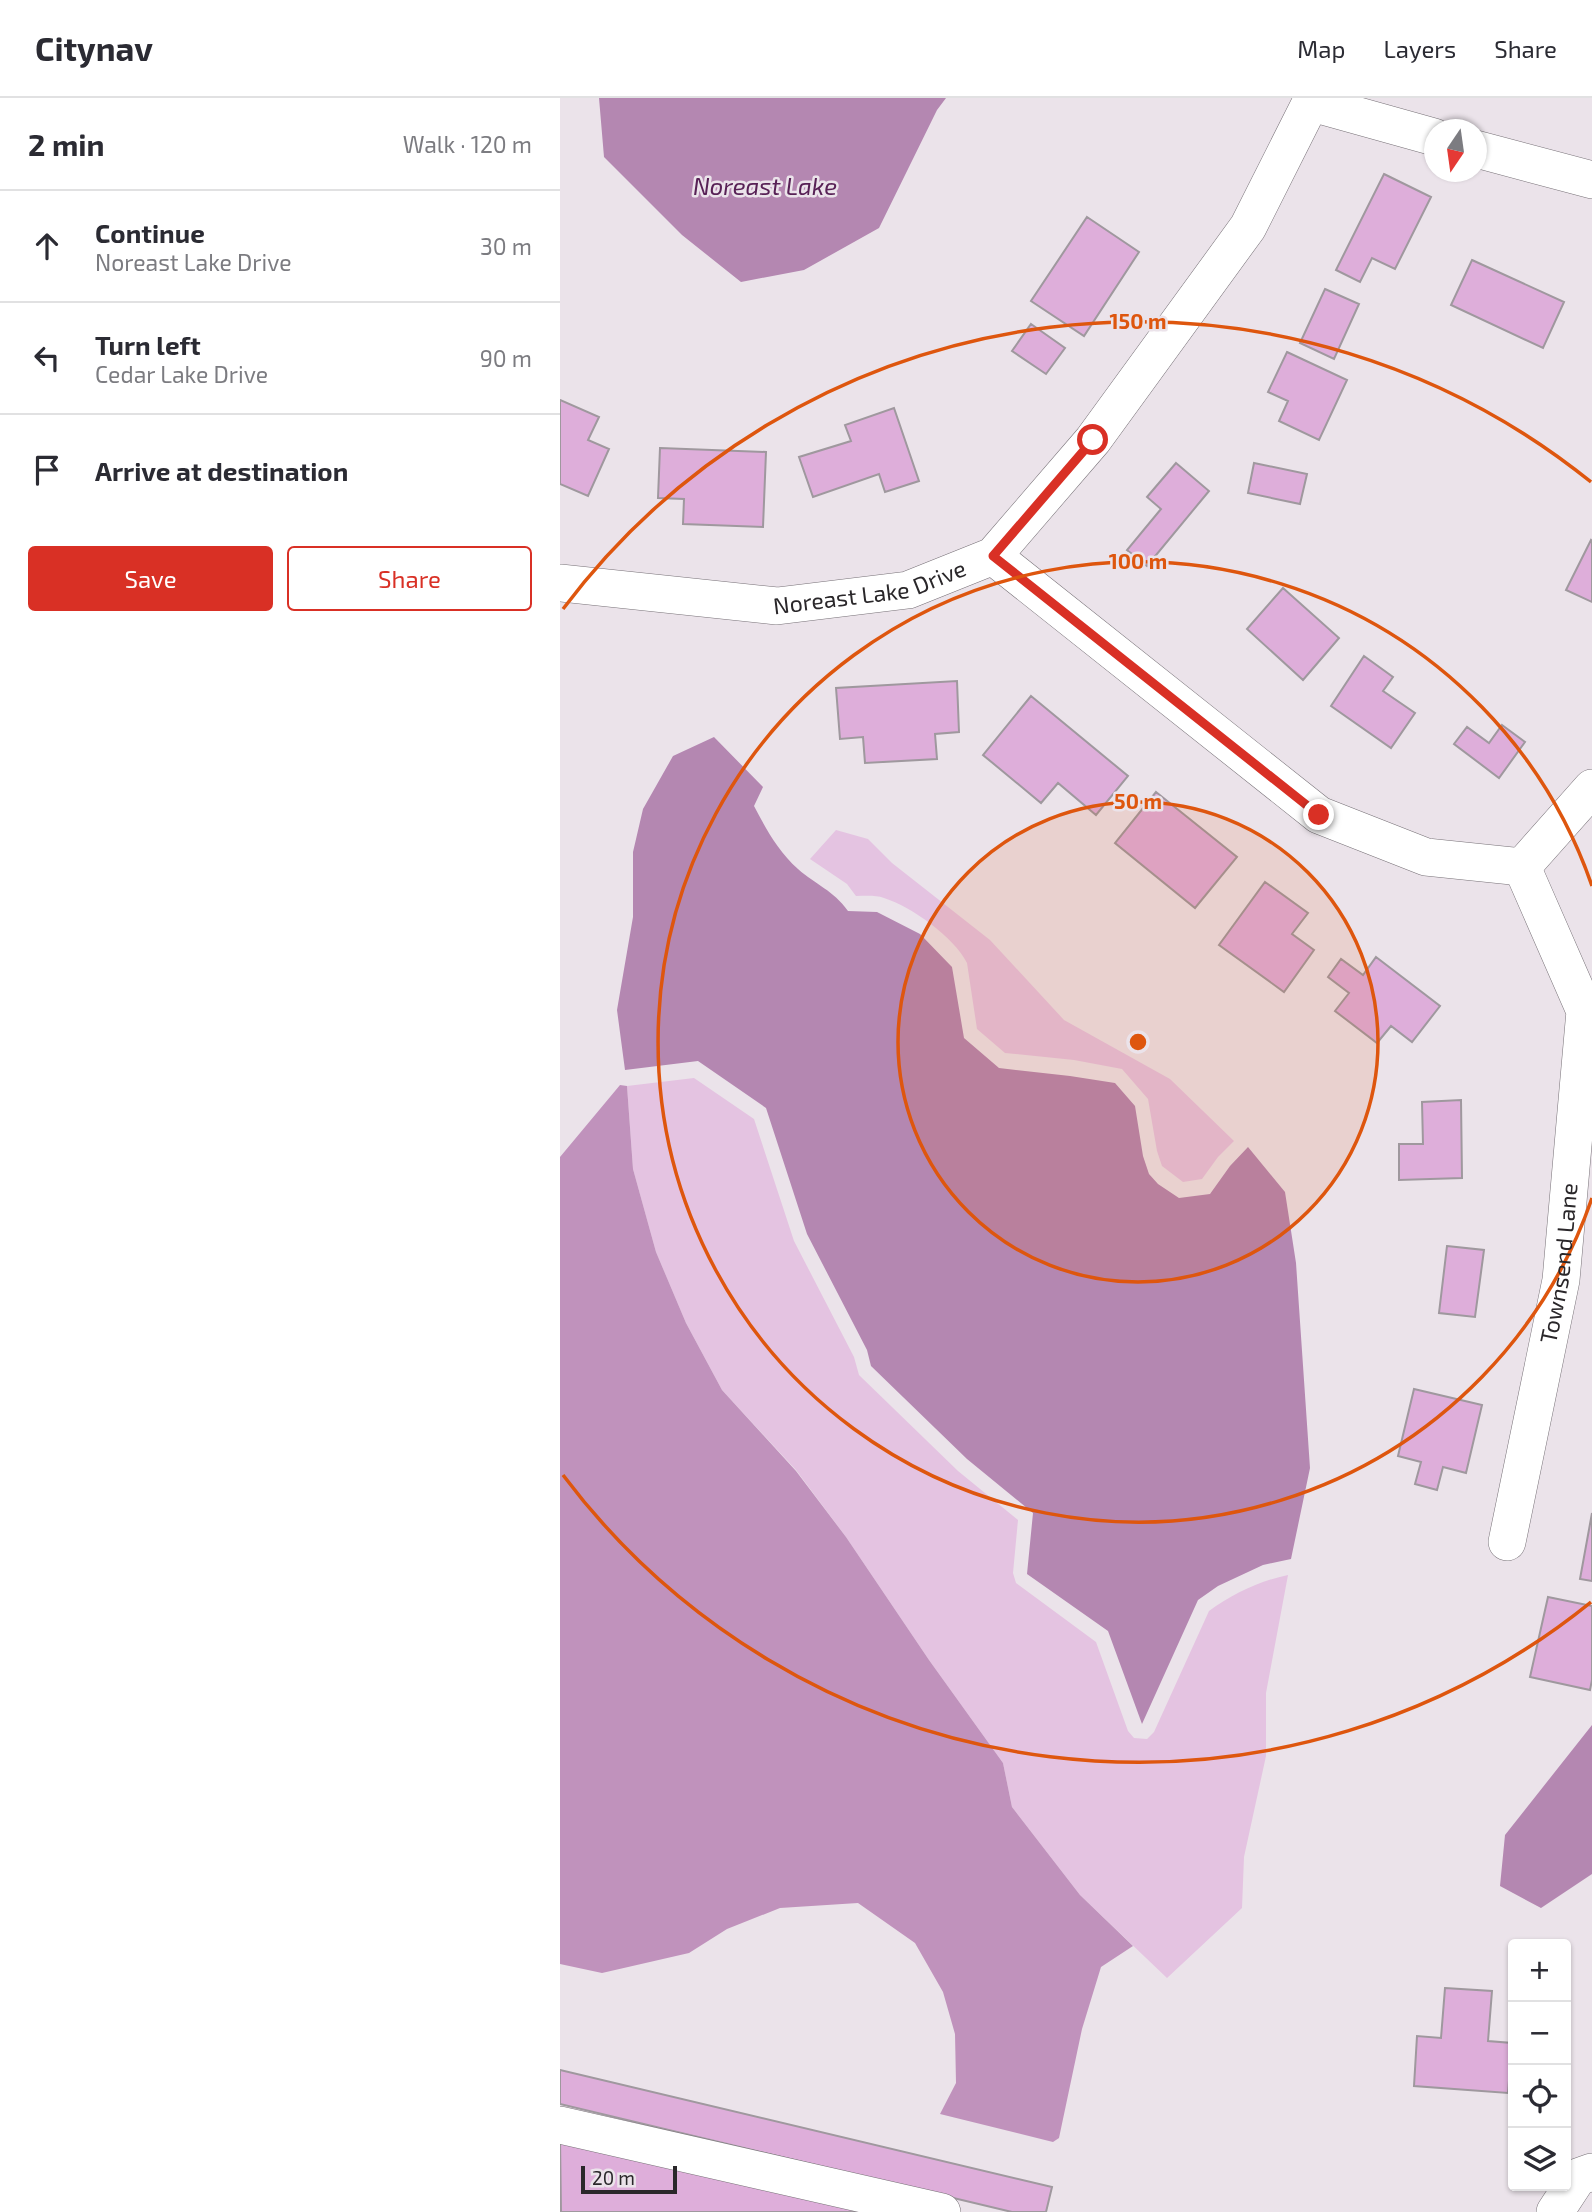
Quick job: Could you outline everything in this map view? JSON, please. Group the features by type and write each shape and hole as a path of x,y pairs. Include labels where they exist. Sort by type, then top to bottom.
{"street":[{"path":"1313,101 1424,134"},
{"name":"Noreast Lake Drive","path":"560,583 777,606 908,590 993,556 1093,440 1248,227 1313,101"},
{"path":"1487,152 1592,180"},
{"path":"993,556 1319,815 1426,857 1521,867 1592,788"},
{"name":"Townsend Lane","path":"1507,1542 1561,1280 1585,1012 1521,867"},
{"path":"560,2125 942,2212"},
{"path":"1555,2212 1578,2177 1592,2172"}],"shaded area":[{"path":"836,830 868,839 892,863 990,940 1064,1020 1170,1079 1234,1141 1202,1179 1183,1182 1162,1166 1148,1099 1122,1069 1074,1060 1005,1053 977,1029 967,963 952,943 931,924 895,902 878,896 856,896 847,884 810,859"},
{"path":"694,1078 754,1119 794,1241 854,1357 859,1375 958,1471 1018,1520 1013,1573 1016,1583 1096,1642 1128,1731 1134,1738 1147,1739 1154,1732 1209,1611 1247,1589 1288,1575 1266,1693 1266,1756 1244,1857 1242,1908 1167,1978 1080,1895 1012,1807 1003,1763 846,1537 796,1470 722,1390 686,1323 656,1252 633,1169 627,1086"},
{"path":"620,1085 627,1086 633,1169 656,1252 686,1323 722,1390 796,1471 846,1537 1003,1763 1012,1807 1080,1895 1133,1946 1101,1967 1082,2029 1059,2138 1053,2142 940,2114 956,2083 955,2034 943,1992 915,1943 858,1903 780,1908 727,1929 689,1953 602,1973 560,1964 560,1157"}],"water":[{"name":"Noreast Lake","path":"599,98 946,98 937,110 879,228 804,270 741,282 682,235 604,157"},
{"path":"714,737 763,787 754,806 778,847 798,869 830,893 848,911 877,912 920,934 952,967 964,1038 999,1068 1115,1083 1135,1106 1143,1156 1149,1174 1158,1184 1179,1198 1210,1194 1248,1147 1285,1192 1296,1263 1310,1468 1291,1559 1263,1565 1218,1586 1198,1600 1142,1724 1108,1631 1027,1574 1033,1513 967,1459 871,1366 867,1350 807,1234 766,1108 698,1061 625,1070 617,1010 633,917 633,852 643,809 673,756"},
{"path":"1592,1725 1592,1874 1541,1908 1500,1886 1505,1835"}],"building":[{"path":"1384,174 1431,197 1395,269 1372,258 1360,282 1336,270"},
{"path":"1087,217 1139,252 1084,336 1031,301"},
{"path":"1472,260 1564,302 1543,348 1451,305"},
{"path":"1325,289 1359,304 1334,359 1300,343"},
{"path":"1031,324 1065,348 1046,374 1012,351"},
{"path":"1287,352 1347,380 1319,440 1279,421 1288,401 1268,392"},
{"path":"560,400 599,417 588,440 609,449 588,496 560,484"},
{"path":"894,408 919,481 885,492 879,474 813,497 799,457 851,441 845,425"},
{"path":"660,448 766,452 763,527 683,524 684,499 658,498"},
{"path":"1176,463 1209,491 1147,566 1127,550 1161,509 1147,497"},
{"path":"1254,463 1307,474 1300,504 1248,493"},
{"path":"1592,541 1592,602 1566,590"},
{"path":"1283,588 1339,638 1303,680 1247,629"},
{"path":"1364,656 1393,677 1383,691 1415,713 1391,748 1331,706"},
{"path":"957,681 959,732 935,734 937,759 865,763 863,737 840,739 836,688"},
{"path":"1031,696 1128,776 1096,815 1058,783 1041,803 983,755"},
{"path":"1502,725 1525,742 1499,778 1454,744 1467,727 1489,743"},
{"path":"1156,792 1237,857 1195,908 1115,843"},
{"path":"1265,882 1308,913 1292,934 1314,950 1284,992 1219,945"},
{"path":"1376,957 1440,1006 1412,1042 1391,1026 1377,1043 1335,1011 1349,993 1328,977 1341,959 1363,975"},
{"path":"1461,1100 1462,1178 1399,1180 1399,1144 1423,1144 1422,1102"},
{"path":"1447,1246 1484,1250 1475,1317 1439,1313"},
{"path":"1414,1389 1482,1405 1466,1473 1443,1467 1437,1490 1415,1484 1421,1462 1398,1456"},
{"path":"1592,1513 1592,1581 1580,1579"},
{"path":"1548,1597 1592,1606 1590,1690 1530,1677"},
{"path":"1445,1988 1492,1991 1488,2041 1508,2043 1508,2093 1414,2086 1417,2036 1441,2038"},
{"path":"560,2070 1052,2187 1046,2212 1012,2212 560,2104"},
{"path":"560,2139 870,2212 561,2212"}],"route":[{"path":"1093,440 993,556 1319,815"}]}
